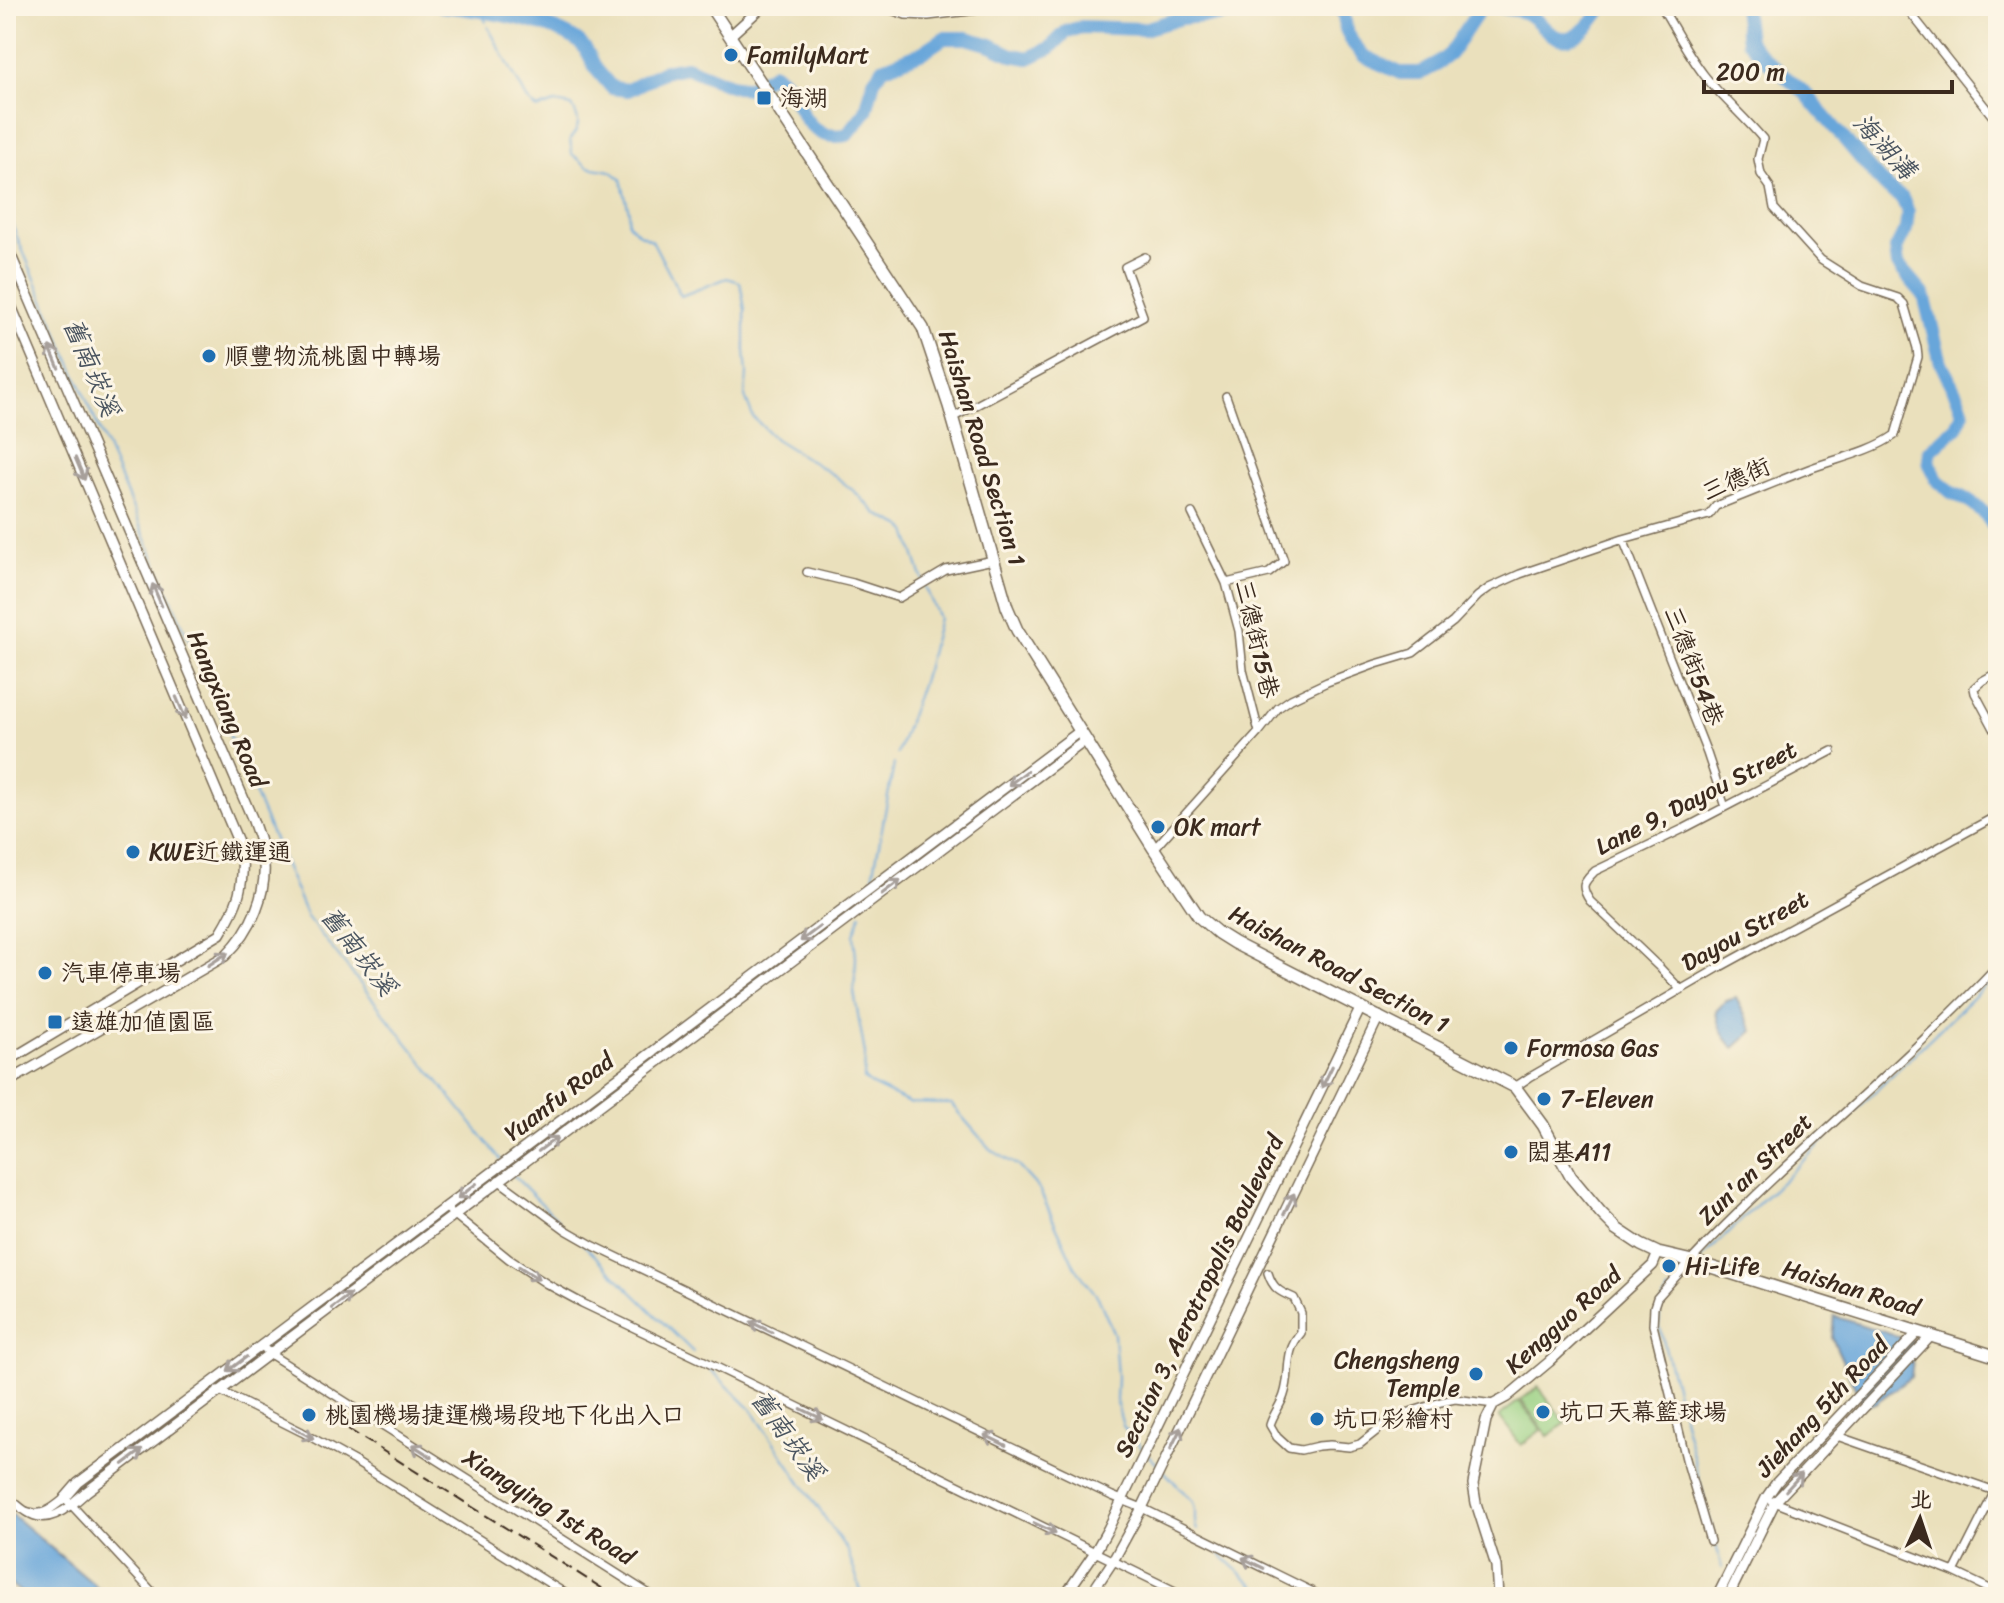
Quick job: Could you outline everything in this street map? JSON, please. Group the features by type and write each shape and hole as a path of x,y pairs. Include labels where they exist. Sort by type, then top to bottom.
{"main road":[{"name":"Haishan Road Section 1","path":"710,6 923,328 1007,607 1017,630 1199,917 1218,933 1515,1087 1543,1125 1571,1177 1617,1229 1658,1253 1692,1261"},
{"name":"Haishan Road","path":"1692,1261 1998,1357"}],"street":[{"path":"731,35 763,6"},
{"path":"883,6 906,14 928,15 1002,6"},
{"name":"三德街","path":"1154,849 1278,708 1327,682 1413,653 1453,622 1489,588 1520,574 1623,539 1709,515 1716,506 1884,443 1895,435 1918,357 1904,304 1898,298 1853,281 1821,260 1774,208 1770,187 1761,174 1758,159 1763,139 1706,77 1661,6"},
{"path":"1905,6 1998,123"},
{"name":"Hangxiang Road","path":"6,244 252,818 263,851 264,869 262,888 250,924 238,944 225,956 6,1083"},
{"path":"952,418 1143,316 1125,267 1145,257"},
{"name":"Hangxiang Road","path":"6,294 242,851 243,874 240,897 220,934 6,1062"},
{"path":"1226,396 1284,561 1269,573 1226,583"},
{"name":"三德街15巷","path":"1192,513 1226,583 1259,732"},
{"name":"三德街54巷","path":"1623,539 1725,807"},
{"path":"807,572 899,598 946,570 993,560"},
{"path":"1998,672 1974,688 1998,736"},
{"name":"Yuanfu Road","path":"68,1502 86,1492 270,1354 450,1212 491,1173 1083,736"},
{"name":"Yuanfu Road","path":"68,1502 78,1483 261,1345 450,1212 500,1181 1083,736"},
{"name":"Lane 9, Dayou Street","path":"1681,990 1590,901 1583,891 1584,882 1595,871 1832,751"},
{"name":"Dayou Street","path":"1515,1087 1681,990 1998,815"},
{"name":"Zun'an Street","path":"1710,1541 1653,1325 1657,1298 1714,1235 1867,1093 1998,965"},
{"name":"Section 3, Aerotropolis Boulevard","path":"1064,1597 1095,1552 1122,1500 1361,1007"},
{"name":"Section 3, Aerotropolis Boulevard","path":"1089,1597 1142,1508 1379,1016"},
{"path":"491,1173 566,1230 594,1246 1323,1597"},
{"path":"450,1212 509,1259 582,1303 1187,1597"},
{"name":"Kengguo Road","path":"1498,1597 1496,1566 1473,1484 1486,1420 1494,1404 1549,1362 1653,1265 1658,1253"},
{"path":"1268,1273 1272,1284 1294,1298 1301,1313 1301,1333 1289,1351 1284,1398 1270,1425 1289,1448 1301,1450 1360,1444 1394,1417 1441,1402 1455,1399 1494,1404"},
{"name":"Jiehang 5th Road","path":"1728,1597 1777,1482 1918,1332"},
{"name":"Jiehang 5th Road","path":"1717,1597 1770,1500 1837,1436 1931,1336"},
{"name":"Xiangying 1st Road","path":"261,1345 270,1354 654,1597"},
{"path":"209,1385 354,1461 571,1597"},
{"path":"1837,1436 1997,1489 1954,1572"},
{"path":"6,1495 34,1517 42,1518 61,1513 68,1502 157,1597"},
{"path":"1770,1500 1954,1572 1998,1593"}],"green space":[{"name":"坑口天幕籃球場","path":"1538,1387 1566,1423 1548,1436 1521,1400"},
{"path":"1519,1401 1541,1430 1521,1445 1499,1416"}],"water":[{"path":"1736,998 1753,1031 1734,1048 1722,1031 1716,1011 1726,1001"},
{"path":"1834,1316 1915,1342 1911,1377 1875,1403 1868,1405 1861,1401 1832,1338"},
{"path":"6,1511 109,1597 27,1597 6,1581"}],"waterway":[{"name":"海湖溝","path":"442,6 518,18 558,30 584,47 596,69 612,88 628,90 664,71 686,67 730,85 748,88 774,73 788,86 810,124 821,133 834,136 847,135 866,111 874,80 883,68 923,52 944,38 967,38 1029,58 1050,48 1066,32 1081,27 1144,29 1181,18 1244,11 1251,6"},
{"name":"海湖溝","path":"1339,6 1352,42 1364,56 1400,73 1421,73 1450,54 1482,6"},
{"name":"海湖溝","path":"1497,6 1528,14 1550,33 1561,38 1582,31 1603,6"},
{"name":"海湖溝","path":"1744,6 1748,41 1806,94 1873,173 1902,198 1908,212 1906,229 1896,249 1898,265 1924,295 1941,363 1963,412 1957,427 1930,451 1929,462 1937,480 1984,513 1998,531"},
{"path":"480,10 486,22"},
{"path":"488,27 527,99 537,109 555,103 572,106 578,123 570,139 572,154 588,167 611,171 621,179 629,211 628,223 639,234 652,240 681,296 727,278 740,282 745,310 745,397 753,417 775,439 835,476 877,514 907,531 939,618 926,670 897,754"},
{"name":"舊南崁溪","path":"6,211 307,917 501,1160"},
{"path":"872,882 894,764"},
{"path":"861,914 854,934 854,992 865,1054 864,1079 909,1103 951,1104 990,1149 1018,1166 1039,1189 1075,1267 1098,1297 1114,1334 1116,1401 1123,1426 1142,1448"},
{"path":"1701,1259 1998,973"},
{"name":"舊南崁溪","path":"512,1174 559,1221"},
{"name":"舊南崁溪","path":"581,1242 693,1352"},
{"path":"1668,1291 1660,1308 1659,1324 1722,1568"},
{"name":"舊南崁溪","path":"706,1365 752,1410 848,1552 863,1597"},
{"path":"1149,1456 1159,1466"},
{"path":"1163,1470 1193,1502 1197,1530"},
{"path":"1209,1544 1267,1597"}],"railway":[{"path":"348,1429 616,1597"}],"place":[{"name":"FamilyMart","path":"731,55"},
{"name":"海湖","path":"764,98"},
{"name":"順豐物流桃園中轉場","path":"209,356"},
{"name":"OK mart","path":"1158,827"},
{"name":"KWE近鐵運通","path":"133,852"},
{"name":"汽車停車場","path":"45,973"},
{"name":"遠雄加值園區","path":"55,1022"},
{"name":"Formosa Gas","path":"1511,1048"},
{"name":"7-Eleven","path":"1544,1099"},
{"name":"閎基A11","path":"1511,1152"},
{"name":"Hi-Life","path":"1669,1266"},
{"name":"Chengsheng Temple","path":"1476,1374"},
{"name":"坑口天幕籃球場","path":"1543,1412"},
{"name":"桃園機場捷運機場段地下化出入口","path":"309,1415"},
{"name":"坑口彩繪村","path":"1317,1419"}]}
